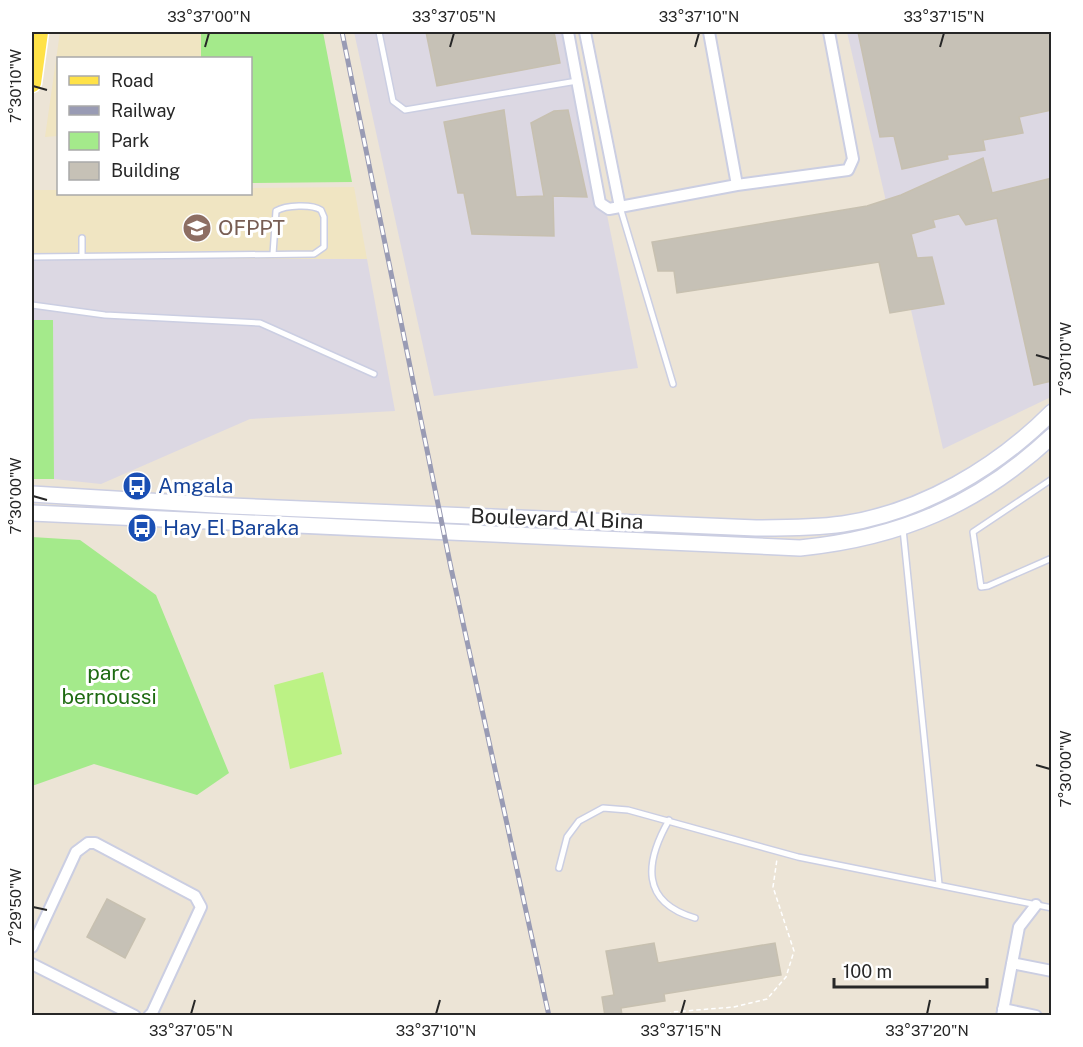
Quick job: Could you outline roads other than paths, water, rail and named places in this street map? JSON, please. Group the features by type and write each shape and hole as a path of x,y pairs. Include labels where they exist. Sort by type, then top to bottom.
{"main road":[{"path":"32,84 39,32"},
{"name":"Boulevard Al Bina","path":"32,494 231,506 756,528 811,527 845,524 943,494 1031,433 1052,412"},
{"name":"Boulevard Al Bina","path":"32,513 800,548 849,543 942,513 980,492 1019,466 1052,436"}],"street":[{"path":"568,32 600,203 614,208 737,185 848,170 852,165 829,32"},
{"path":"585,32 614,208"},
{"path":"709,32 737,185"},
{"path":"32,947 76,852 88,843 94,843 195,896 201,907 153,1013 149,1016"},
{"path":"1036,905 1019,927 1003,1012 1036,1016"},
{"path":"1012,963 1052,971"},
{"path":"32,964 135,1016"}],"lane":[{"path":"379,32 393,100 405,110 577,81"},
{"path":"32,257 273,254 319,252 324,243 324,217 321,210 316,207 285,207 276,210 273,254"},
{"path":"614,208 673,384"},
{"path":"82,238 82,256"},
{"path":"32,305 105,315 260,322 374,375"},
{"path":"1052,479 973,532 981,587 1052,558"},
{"path":"903,527 939,884"},
{"path":"559,868 567,837 579,821 603,808 628,810 778,852 1052,908"},
{"path":"669,820 657,841 651,880 661,900 676,912 695,918"}],"railway":[{"path":"342,32 451,568 549,1016"}],"place":[{"name":"OFPPT","path":"197,228"},
{"name":"Amgala","path":"137,486"},
{"name":"Hay El Baraka","path":"142,528"}],"park label":[{"name":"parc bernoussi","path":"109,685"}]}
